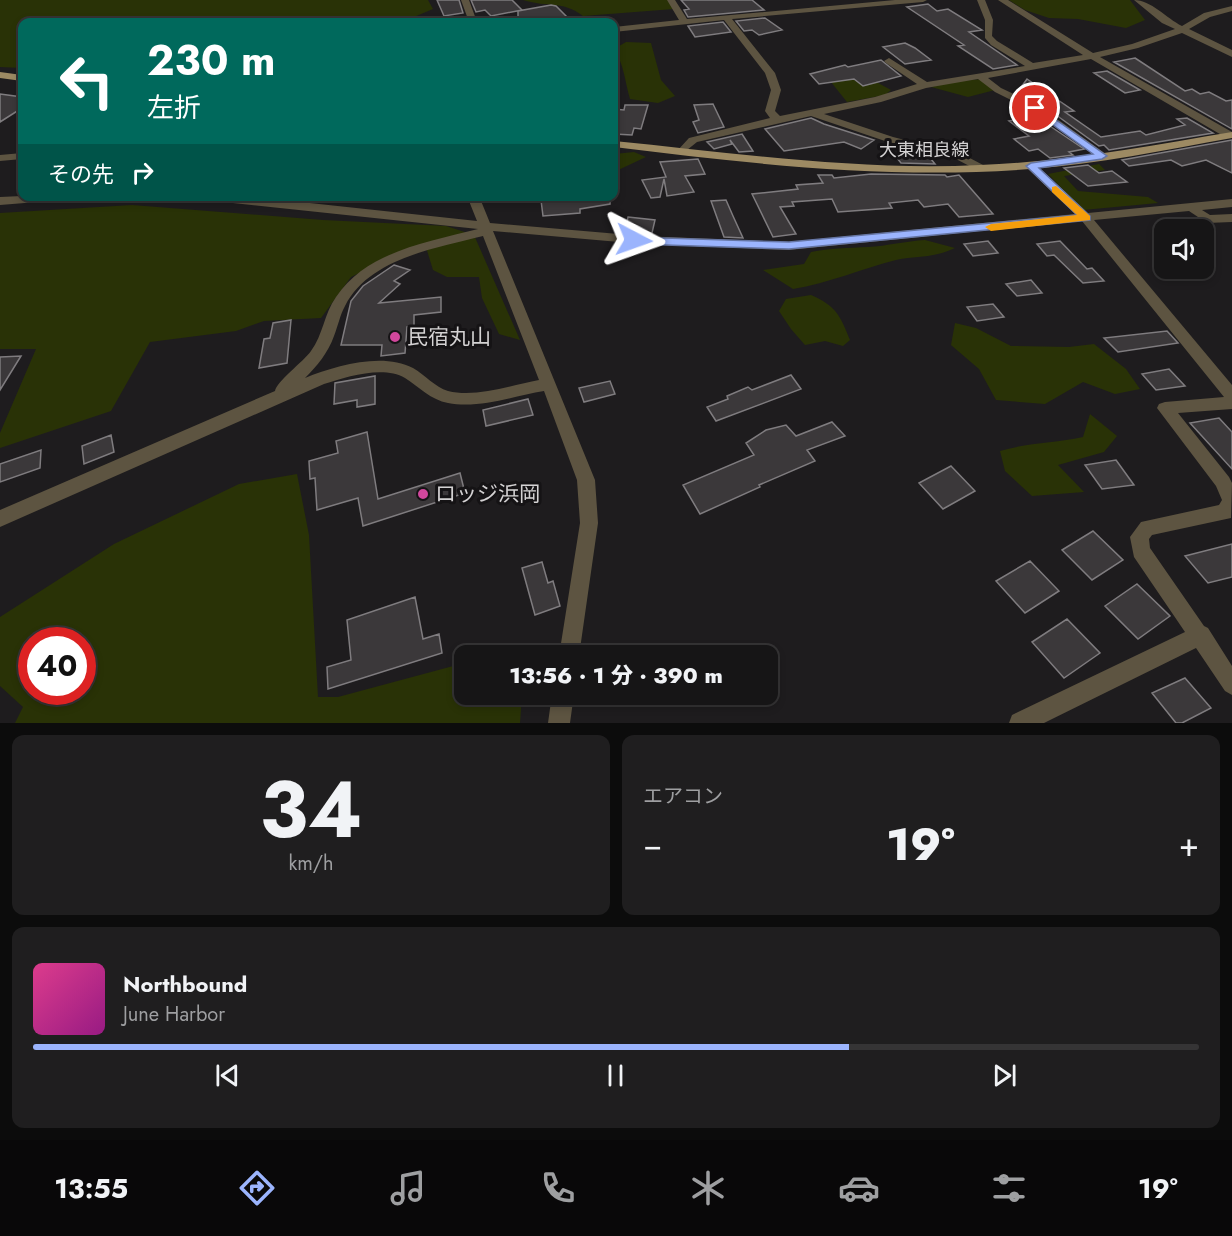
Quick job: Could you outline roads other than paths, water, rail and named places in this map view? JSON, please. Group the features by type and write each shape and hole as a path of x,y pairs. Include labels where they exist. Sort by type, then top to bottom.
{"main road":[{"path":"0,75 18,77"},
{"name":"大東相良線","path":"618,144 833,166 981,168 1031,166 1231,135"}],"street":[{"path":"465,0 472,18"},
{"path":"670,0 685,22"},
{"path":"618,30 853,3 923,0"},
{"path":"981,0 989,20 988,36 994,43 1032,66"},
{"path":"1002,0 1092,56 1231,135"},
{"path":"1138,0 1181,30 1232,54"},
{"path":"681,151 693,140 877,100 925,85 981,77 1135,46 1181,30 1207,15 1232,8"},
{"path":"726,17 770,73 776,90 770,111 777,120"},
{"path":"889,61 925,85"},
{"path":"981,77 998,90 1035,108 1102,156"},
{"path":"812,113 889,139 960,157 981,168"},
{"path":"0,158 18,156"},
{"path":"1031,166 1086,218 1232,396"},
{"path":"0,201 18,200"},
{"path":"248,201 486,229 655,242 789,246 1232,202"},
{"path":"474,201 580,461 588,499 589,523 571,645"},
{"path":"1190,206 1208,219 1232,218"},
{"path":"273,398 308,367 324,343 340,302 353,285 366,274 393,258 486,229"},
{"path":"0,519 273,398 340,373 384,368 403,369 445,396 466,398 549,384"},
{"path":"1232,403 1165,408 1223,482 1231,501 1225,512 1147,528 1139,537 1141,551 1201,635 1232,684"},
{"path":"1020,723 1201,635"},
{"path":"559,723 561,705"}],"place":[{"name":"民宿丸山","path":"395,337"},
{"name":"ロッジ浜岡","path":"423,494"}]}
